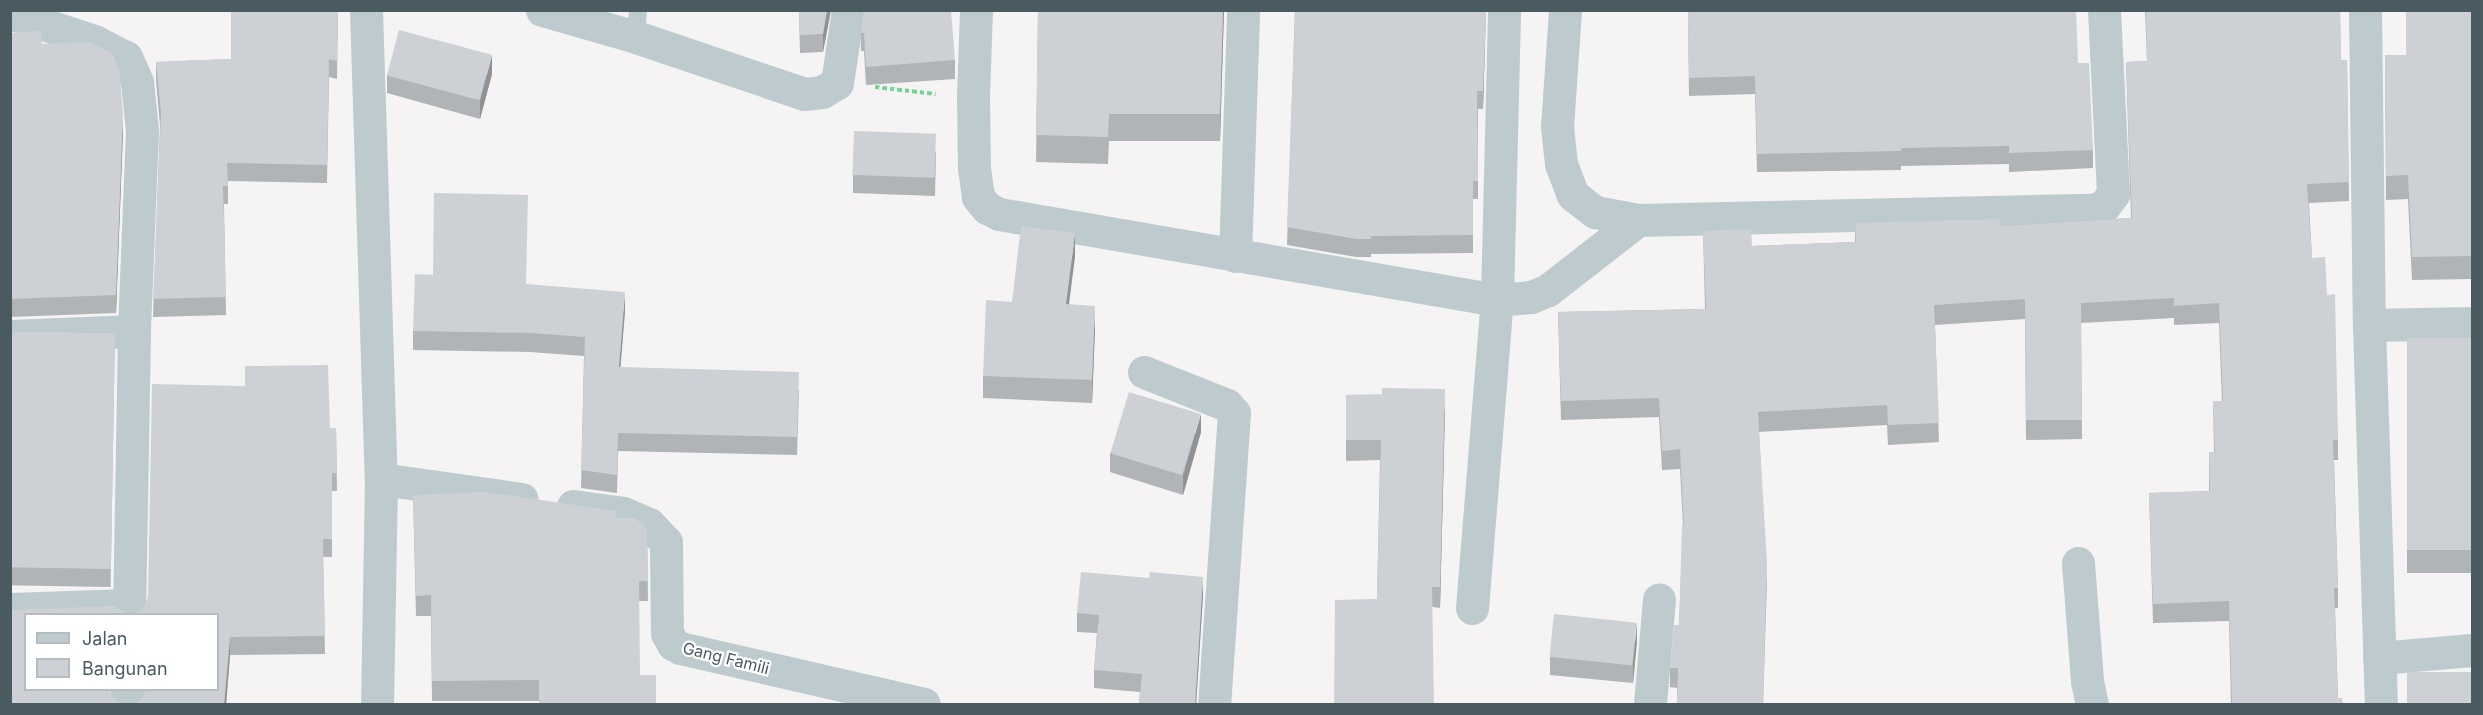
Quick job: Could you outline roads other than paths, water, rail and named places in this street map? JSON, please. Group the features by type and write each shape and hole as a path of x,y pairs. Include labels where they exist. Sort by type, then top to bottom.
{"street":[{"path":"366,10 381,479 377,705"},
{"path":"542,10 637,23 804,94 822,92 837,83 848,10"},
{"path":"976,10 973,98 974,168 978,197 987,208 999,214 1497,300 1531,297 1548,290 1638,220"},
{"path":"1235,256 1243,10"},
{"path":"1472,608 1497,300 1504,10"},
{"path":"1565,10 1557,126 1561,164 1573,195 1595,212 1638,220 2093,210 2104,206 2113,194 2104,10"},
{"path":"2365,10 2369,325 2381,705"},
{"path":"10,13 94,41 126,57 137,82 142,130 134,330 129,610 10,609"},
{"path":"2369,325 2472,322"},
{"path":"10,336 134,330"},
{"path":"1144,372 1227,405 1234,413 1214,705"},
{"name":"Gang Famili","path":"381,479 623,513 649,524 666,542 667,633 673,644 680,648 924,705"},
{"path":"2078,563 2087,681 2092,705"},
{"path":"1650,705 1659,599"},
{"path":"2379,658 2472,650"}]}
